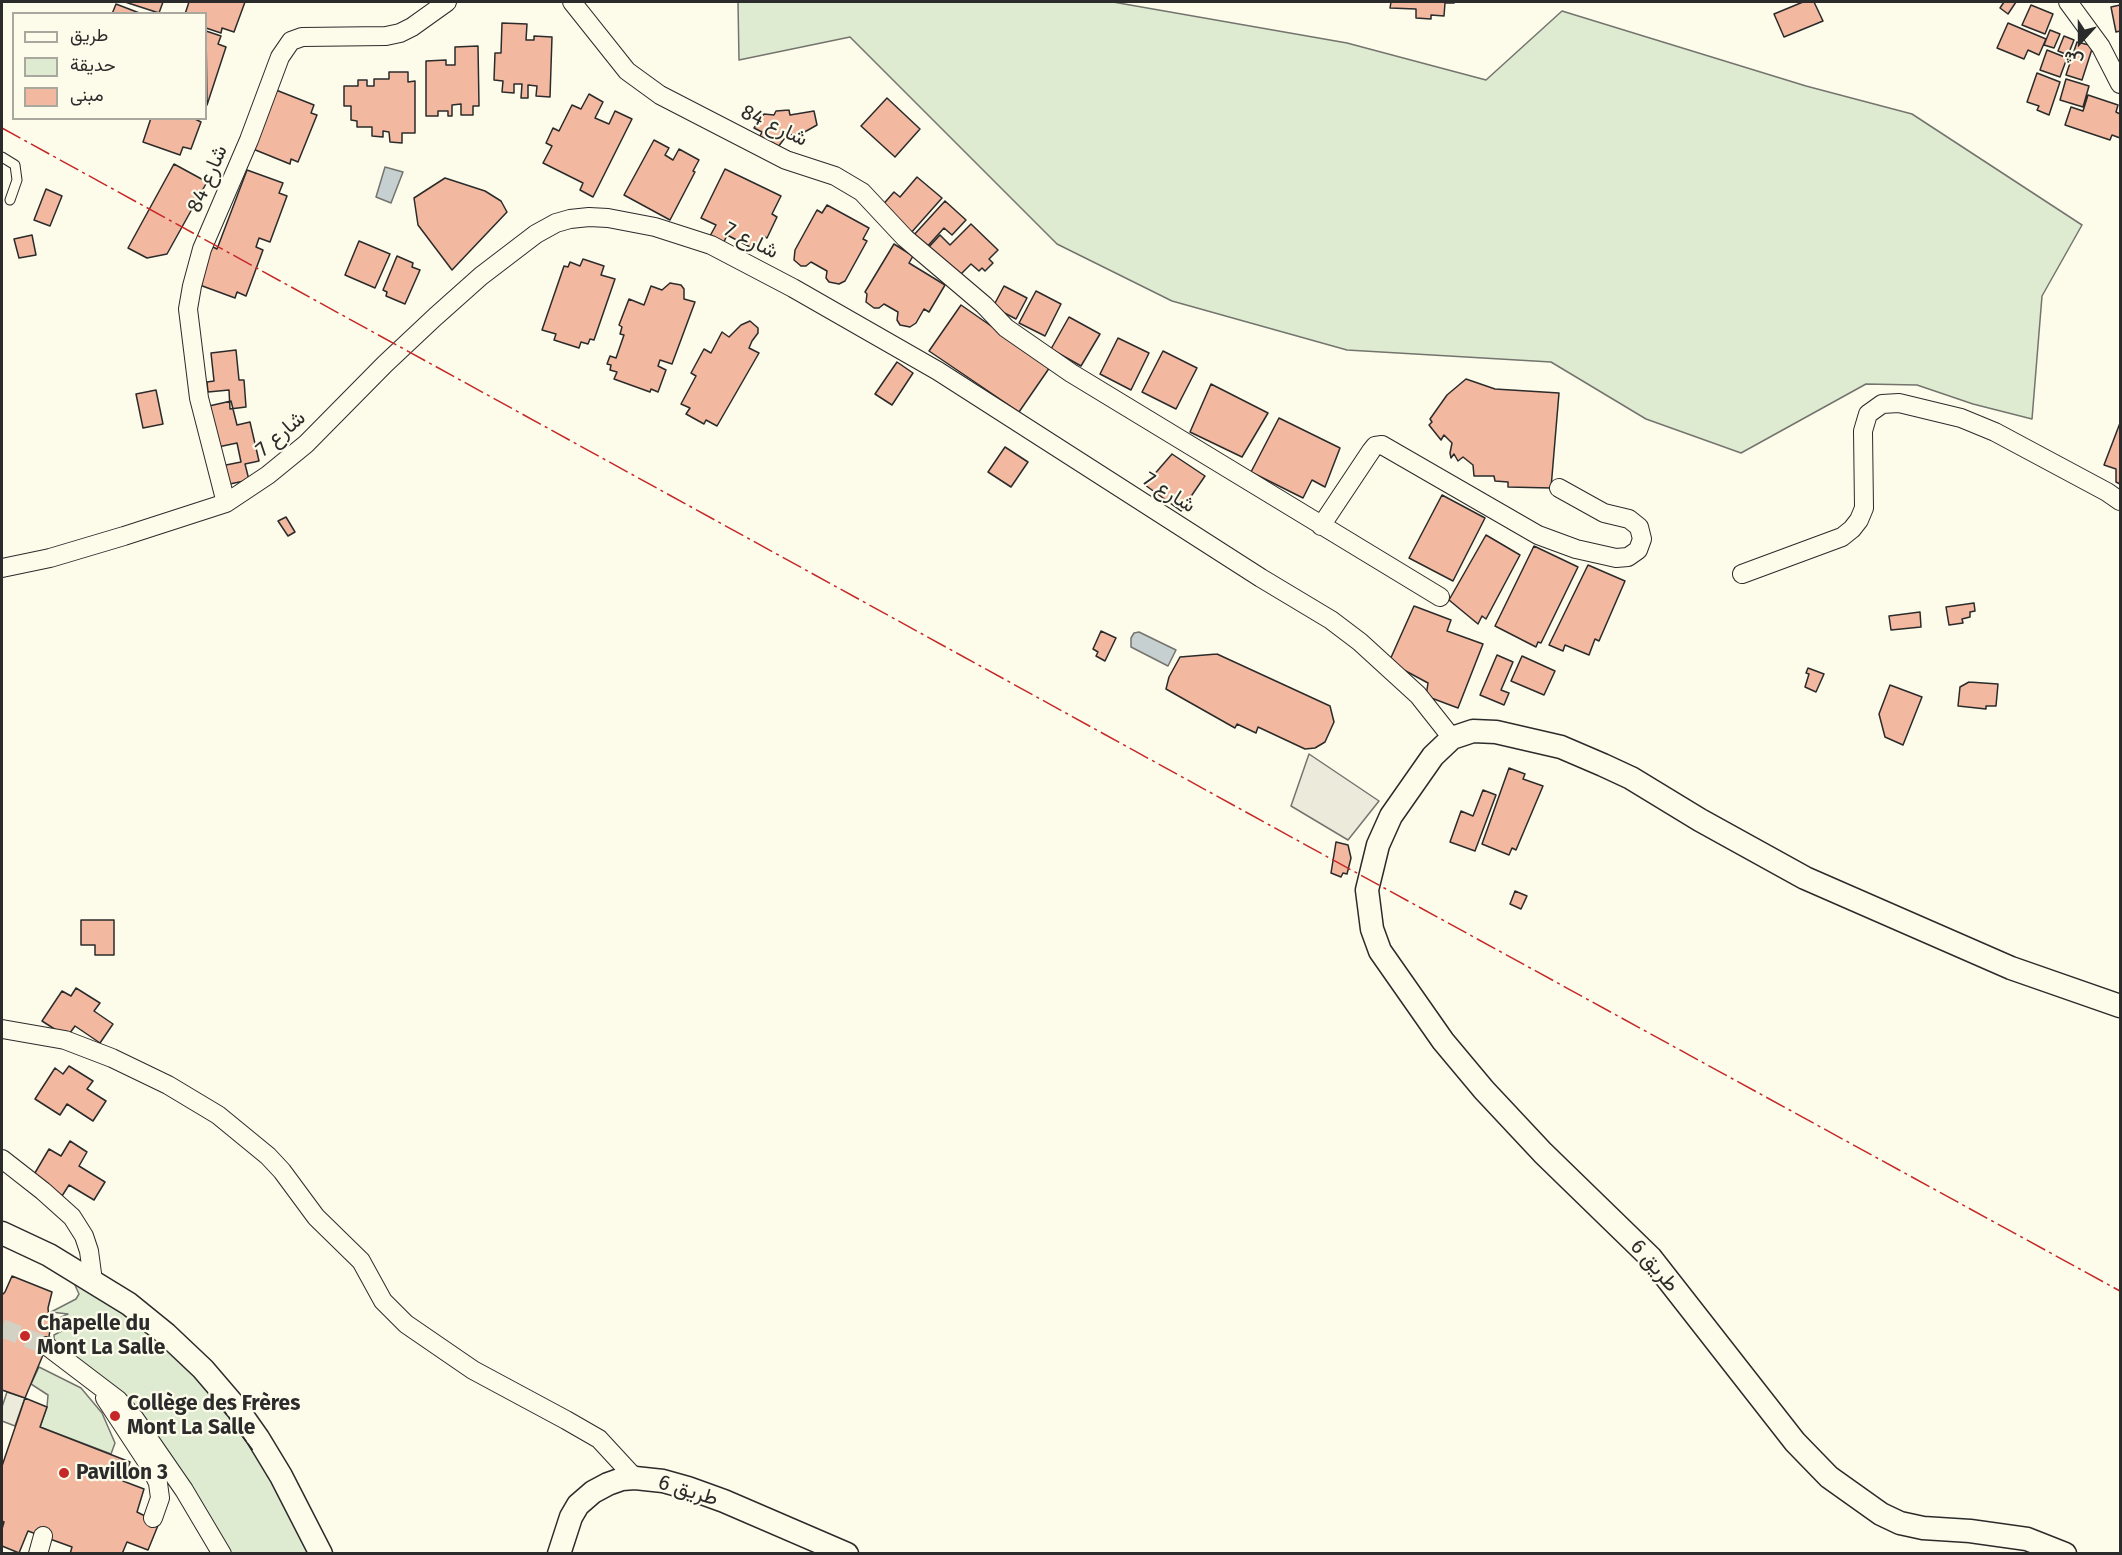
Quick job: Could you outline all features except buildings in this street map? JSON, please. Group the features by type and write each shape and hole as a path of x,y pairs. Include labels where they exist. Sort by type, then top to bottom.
{"street":[{"name":"شارع 84","path":"226,503 200,399 188,309 202,249 249,140 280,57 291,41 302,37 386,36 400,33 447,2"},
{"name":"شارع 84","path":"572,2 627,71 660,95 786,160 835,176 862,192 905,238 963,286 1006,328 1071,373 1440,597"},
{"path":"2068,2 2101,47 2121,84"},
{"name":"شارع 7","path":"2,568 50,558 226,503 268,475 306,444 435,317 482,276 536,234 556,223 570,219 589,217 632,222 711,245 794,288 938,371 1346,631 1390,667 1418,695 1452,738"},
{"path":"1742,574 1842,537 1852,529 1864,508 1863,431 1868,414 1882,404 1899,403 1970,422 1995,432 2121,501"},
{"path":"1321,526 1371,451 1375,446 1382,445 1538,535 1576,549 1616,558 1628,557 1638,550 1642,538 1639,527 1629,519 1604,513 1559,488"},
{"path":"1452,738 1473,731 1486,731 1561,747 1631,778 1700,820 1805,878 2001,964 2121,1006"},
{"name":"طريق 6","path":"1452,738 1433,756 1391,816 1378,845 1367,890 1372,929 1380,951 1443,1041 1484,1090 1544,1153 1651,1258 1795,1442 1829,1477 1881,1514 1899,1523 1923,1528 1970,1531 2027,1539 2065,1554"},
{"path":"2,1029 66,1040 112,1058 168,1085 218,1115 268,1156 282,1171 316,1217 361,1261 383,1301 406,1324 473,1370 592,1435 607,1446 635,1478"},
{"path":"2,1159 72,1217 84,1236 89,1251 93,1281"},
{"path":"2,1233 49,1255 93,1281 146,1316 187,1353 221,1390 258,1438 281,1476 321,1554"},
{"path":"47,1346 118,1400 135,1419 184,1490 222,1554"},
{"path":"94,1381 151,1468 158,1483 160,1498 153,1518"},
{"name":"طريق 6","path":"559,1554 571,1517 578,1505 593,1492 608,1484 622,1479 635,1478 663,1481 688,1488 847,1554"},
{"path":"202,1520 204,1545 208,1554"}],"lane":[{"path":"2,157 15,165 17,180 10,200"}],"green space":[{"path":"738,2 1113,2 1347,43 1486,80 1562,11 1806,86 1912,114 2082,225 2042,296 2032,419 1973,404 1917,385 1866,384 1741,453 1646,419 1551,362 1347,350 1172,301 1057,244 850,37 739,60"},
{"path":"74,1283 101,1294 195,1371 261,1461 313,1553 231,1553 168,1455 54,1351 54,1335 73,1325 53,1321 68,1314 51,1312 76,1299 79,1294"},
{"path":"39,1367 81,1388 102,1413 115,1443 111,1454 40,1427 47,1407 48,1395 31,1384"}],"shaded area":[{"path":"385,167 403,172 391,203 376,197"},
{"path":"1139,632 1176,650 1168,666 1131,647 1131,638 1134,633"},
{"path":"1309,754 1379,801 1348,840 1291,806"},
{"path":"7,1392 25,1398 15,1426 2,1421 2,1407"}],"tunnel":[{"path":"2,1328 47,1346"}],"fence":[{"path":"222,1408 254,1452"}],"power":[{"path":"2,128 2120,1291"}],"place":[{"name":"Chapelle du Mont La Salle","path":"25,1336"},
{"name":"Collège des Frères Mont La Salle","path":"115,1416"},
{"name":"Pavillon 3","path":"64,1473"}]}
